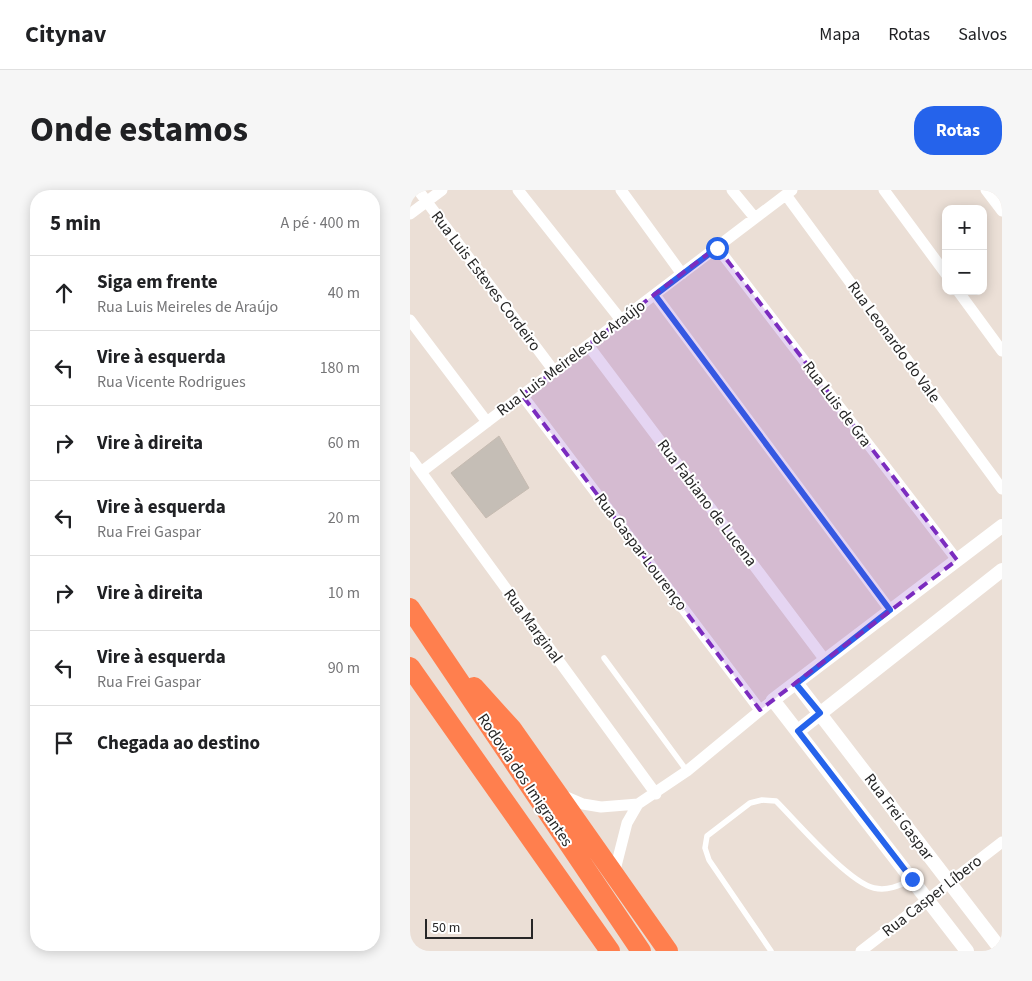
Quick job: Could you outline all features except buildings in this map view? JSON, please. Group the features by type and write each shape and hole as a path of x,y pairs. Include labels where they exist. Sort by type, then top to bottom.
{"highway":[{"name":"Rodovia dos Imigrantes","path":"410,608 640,951"},
{"path":"439,652 486,699 512,729 668,951"},
{"name":"Rodovia dos Imigrantes","path":"410,667 610,951"}],"street":[{"name":"Rua Luis Esteves Cordeiro","path":"418,190 554,371"},
{"path":"410,214 442,190"},
{"path":"518,190 621,320"},
{"path":"621,190 682,274"},
{"path":"732,190 755,218"},
{"path":"884,190 942,269"},
{"path":"986,190 1002,211"},
{"name":"Rua Luis Meireles de Araújo","path":"421,472 789,192"},
{"name":"Rua Leonardo do Vale","path":"789,192 1002,489"},
{"name":"Rua Luis de Gra","path":"717,248 957,560"},
{"path":"655,295 890,610"},
{"path":"961,295 1002,351"},
{"path":"410,320 487,422"},
{"name":"Rua Fabiano de Lucena","path":"588,345 825,660"},
{"name":"Rua Gaspar Lourenço","path":"522,395 760,710"},
{"name":"Rua Marginal","path":"410,457 656,794"},
{"path":"557,793 583,804 601,807 638,804 656,794 687,771 760,710 1002,526"},
{"path":"798,731 1002,570"},
{"name":"Rua Frei Gaspar","path":"796,684 1002,951"},
{"name":"Rua Frei Gaspar","path":"773,700 967,951"},
{"path":"614,874 627,822 638,804"},
{"name":"Rua Casper Líbero","path":"862,951 948,882 1002,842"}],"lane":[{"path":"604,658 687,771"},
{"path":"771,951 709,860 705,848 707,836 750,803 762,800 776,801 857,882 875,889 894,888 912,879"}],"highlighted area":[{"path":"717,247 957,560 760,710 522,395"}],"route":[{"path":"717,248 655,295 890,610 796,684 820,713 798,731 912,879"}]}
